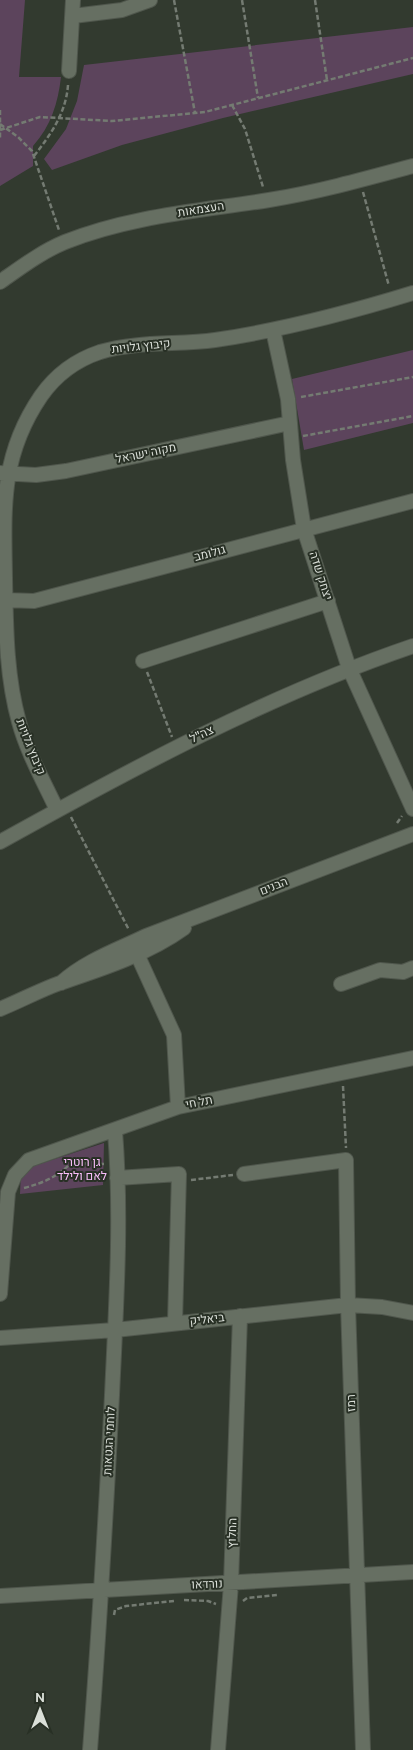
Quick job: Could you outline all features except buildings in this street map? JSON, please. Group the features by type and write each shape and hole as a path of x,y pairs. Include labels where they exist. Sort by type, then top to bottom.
{"street":[{"path":"70,71 73,0"},
{"path":"73,16 150,0"},
{"name":"העצמאות","path":"0,282 28,262 64,243 110,227 148,218 318,191 413,166"},
{"name":"קיבוץ גלויות","path":"61,808 19,724 9,671 5,600 3,474 22,422 52,380 77,363 99,352 121,347 214,340 273,330 343,315 413,293"},
{"name":"יצחק שדה","path":"273,330 288,399 291,438 304,529 350,668 408,812"},
{"name":"מקוה ישראל","path":"3,474 36,475 66,471 290,423"},
{"name":"גולומב","path":"5,600 34,601 413,501"},
{"path":"143,660 328,601"},
{"name":"צה\"ל","path":"0,842 176,748 350,668 413,646"},
{"name":"הבנים","path":"61,983 70,974 105,955 176,924 193,920 356,854 387,835 413,828"},
{"name":"הבנים","path":"356,854 374,851 413,834"},
{"name":"הבנים","path":"0,1009 137,954 175,934 193,920"},
{"path":"137,954 174,1035 178,1108"},
{"path":"341,984 380,970 403,972 413,968"},
{"name":"תל חי","path":"8,1192 15,1174 29,1160 115,1131 133,1122 178,1108 342,1071 413,1058"},
{"name":"לוחמי הגטאות","path":"90,1750 103,1590 115,1330 118,1164 115,1131"},
{"path":"244,1174 346,1160"},
{"name":"רמז","path":"346,1160 348,1305 359,1575 363,1750"},
{"path":"118,1178 179,1174 175,1323"},
{"path":"0,1294 8,1192"},
{"name":"ביאליק","path":"0,1338 115,1330 348,1305 382,1307 413,1313"},
{"name":"החלוץ","path":"218,1750 231,1584 240,1316"},
{"name":"נורדאו","path":"0,1596 413,1572"}],"path":[{"path":"174,0 195,114"},
{"path":"242,0 258,98"},
{"path":"315,0 327,80"},
{"path":"0,130 40,117 112,121 195,114 413,58"},
{"path":"34,156 61,117 67,99 70,71"},
{"path":"232,105 245,130 267,200"},
{"path":"0,110 0,139"},
{"path":"0,124 18,137 34,156 64,243"},
{"path":"360,180 393,299"},
{"path":"288,399 413,378"},
{"path":"291,438 413,416"},
{"path":"143,660 176,748"},
{"path":"61,808 130,934"},
{"path":"397,823 408,812"},
{"path":"342,1071 346,1160"},
{"path":"8,1192 42,1183 61,1173 71,1163 118,1164"},
{"path":"179,1182 244,1174"},
{"path":"241,1603 247,1598 278,1595"},
{"path":"111,1622 115,1610 136,1605 182,1600 208,1601 216,1604 219,1611"}],"green space":[{"path":"0,0 25,0 19,77 61,77 53,114 45,130 33,146 33,166 0,186"},
{"path":"413,27 413,74 223,118 122,145 52,170 44,159 66,129 77,101 84,65"},
{"path":"413,350 413,423 304,450 292,379"},
{"name":"גן רוטרי לאם ולילד","path":"104,1143 103,1185 20,1194 21,1170"}]}
